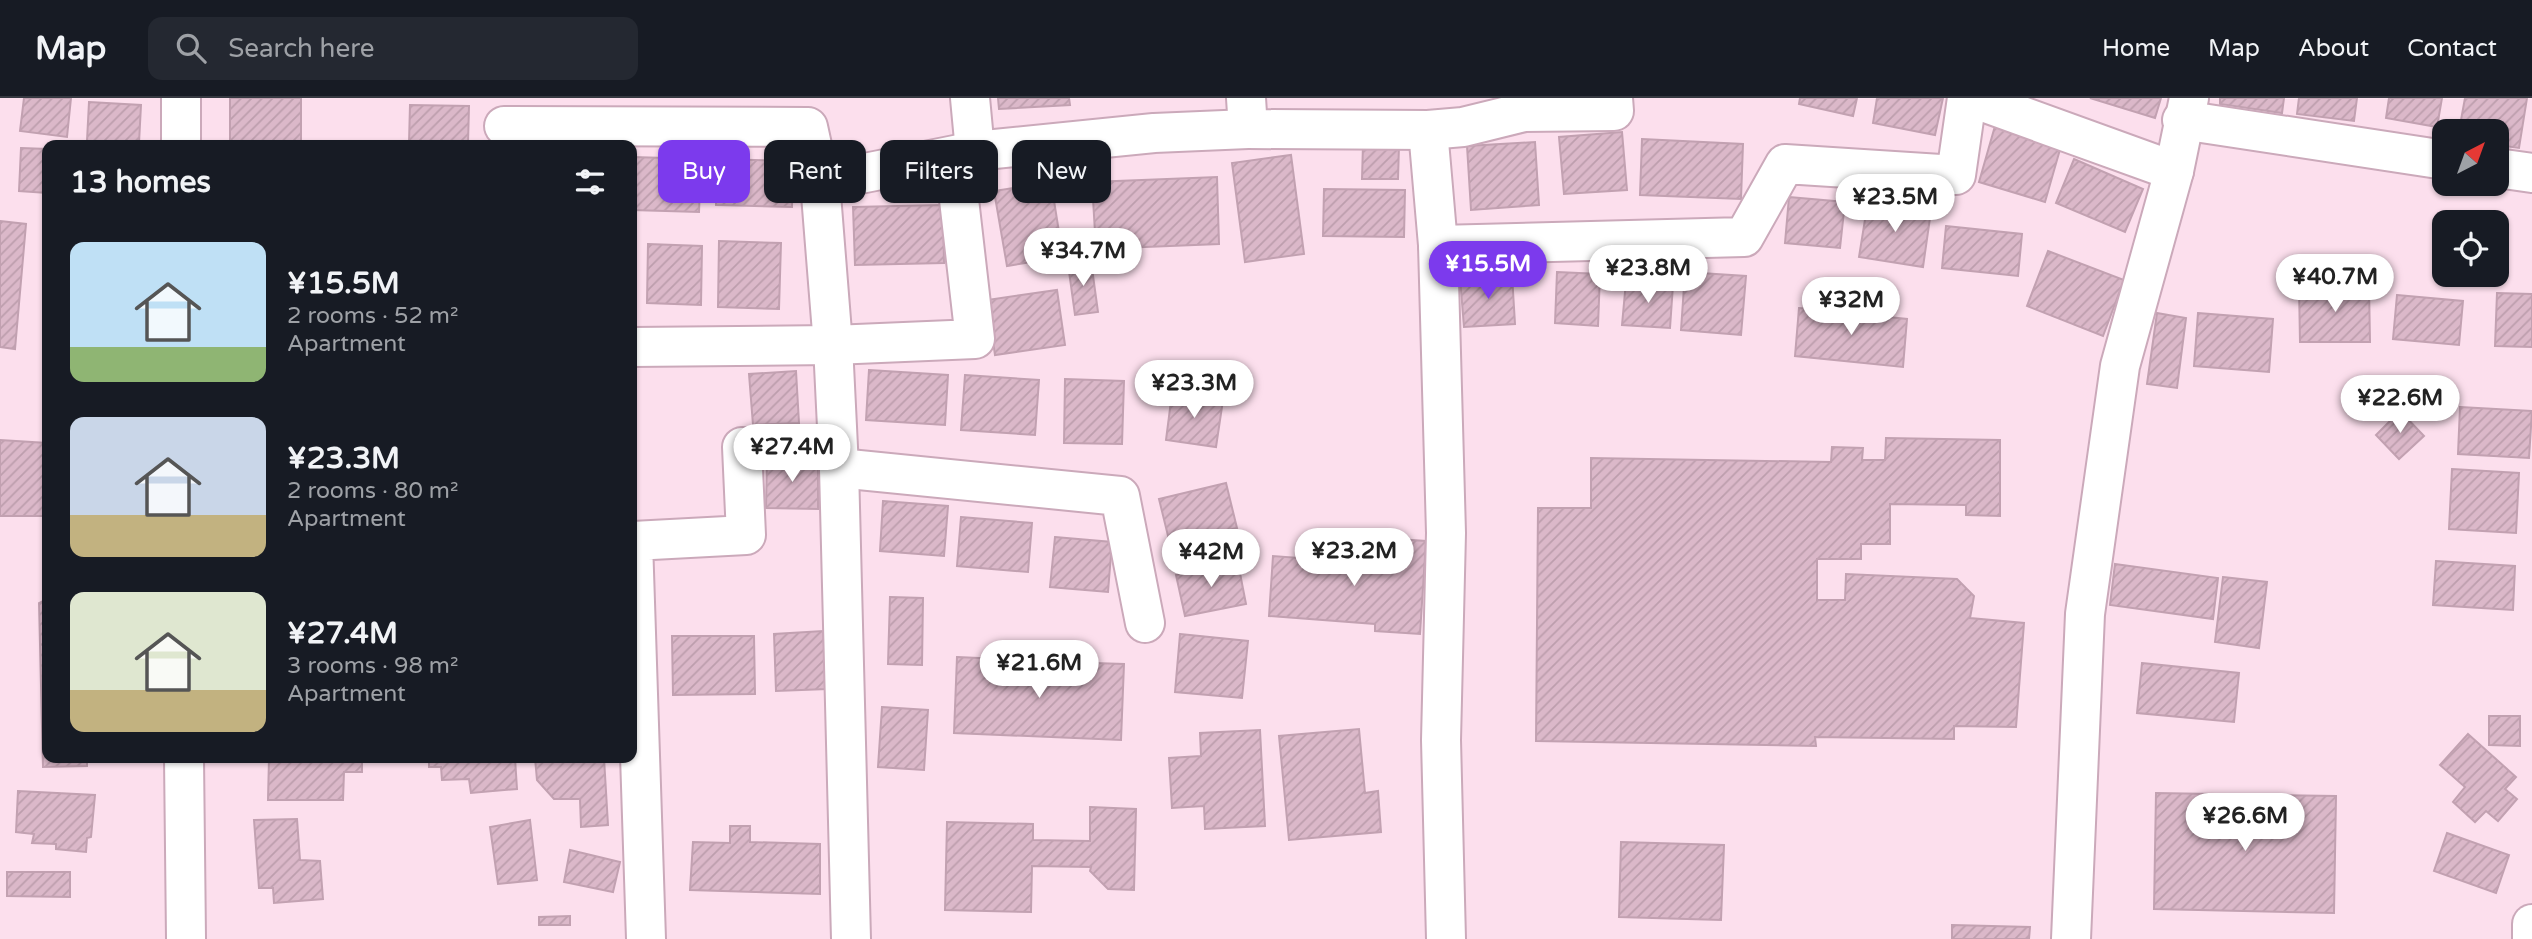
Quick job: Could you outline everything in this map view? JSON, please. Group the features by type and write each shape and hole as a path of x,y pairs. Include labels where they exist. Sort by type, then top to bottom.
{"street":[{"path":"181,98 181,140"},
{"path":"966,140 970,98"},
{"path":"998,150 1154,133 1247,113 1429,130 1463,127 1524,112 1614,111 1613,98"},
{"path":"1438,245 1744,237 1784,164 1956,175 1970,98 2174,171"},
{"path":"2071,939 2085,614 2120,366 2174,171 2185,109 2432,157"},
{"path":"504,123 808,127 811,140"},
{"path":"1429,130 1438,245 1446,533 1441,740 1446,939"},
{"path":"2510,170 2532,173"},
{"path":"822,203 839,468 851,939"},
{"path":"637,347 833,345 975,339 968,203"},
{"path":"637,541 746,536 742,447"},
{"path":"839,468 1120,496 1145,622"},
{"path":"637,663 646,939"},
{"path":"184,763 186,939"},
{"path":"2532,924 2532,939"}],"building":[{"path":"24,98 71,98 67,137 20,131"},
{"path":"230,98 301,98 301,140 230,140"},
{"path":"998,98 1069,98 1070,105 999,109"},
{"path":"1800,98 1857,98 1853,116 1799,104"},
{"path":"1877,98 1943,98 1935,135 1873,123"},
{"path":"2090,98 2161,98 2155,118"},
{"path":"2220,98 2284,98 2282,113 2220,104"},
{"path":"2299,98 2357,98 2354,121 2297,114"},
{"path":"2389,98 2442,98 2438,119 2432,119 2432,126 2386,118"},
{"path":"2465,98 2527,98 2519,148 2510,147 2510,119 2461,119"},
{"path":"89,102 141,105 139,140 87,140"},
{"path":"410,105 469,106 468,140 409,140"},
{"path":"1995,126 2061,146 2045,202 1979,182"},
{"path":"1622,132 1627,190 1564,194 1559,137"},
{"path":"1642,139 1743,144 1741,199 1640,195"},
{"path":"1535,142 1539,205 1471,210 1467,146"},
{"path":"1363,144 1399,145 1398,179 1362,179"},
{"path":"21,148 42,149 42,193 19,191"},
{"path":"1291,155 1304,254 1245,262 1232,163"},
{"path":"637,157 658,158 658,203 699,203 699,212 637,210"},
{"path":"2074,159 2143,189 2125,232 2056,203"},
{"path":"750,160 764,160 764,203 792,203 792,207 716,205 750,203"},
{"path":"1217,177 1219,244 1096,249 1093,203 1111,203 1111,181"},
{"path":"1012,188 1012,203 1054,203 1063,257 1007,266 996,203 998,190"},
{"path":"1324,189 1405,190 1404,237 1323,236"},
{"path":"1789,197 1845,202 1840,248 1785,243"},
{"path":"1868,201 1931,211 1923,267 1859,257"},
{"path":"943,205 944,263 855,265 853,207"},
{"path":"0,221 26,224 15,349 0,347"},
{"path":"1946,226 2022,234 2018,276 1942,268"},
{"path":"719,241 781,243 779,309 718,307"},
{"path":"648,244 702,246 701,305 647,303"},
{"path":"2048,251 2124,280 2103,336 2027,306"},
{"path":"1091,261 1098,312 1075,315 1068,264"},
{"path":"1557,272 1600,274 1598,326 1555,323"},
{"path":"1685,272 1746,276 1741,335 1681,330"},
{"path":"1512,275 1515,324 1464,327 1460,278"},
{"path":"1626,281 1673,285 1670,328 1622,325"},
{"path":"2369,286 2370,342 2300,342 2299,287"},
{"path":"1057,290 1065,345 995,355 987,300"},
{"path":"2497,293 2532,294 2532,347 2495,346"},
{"path":"2397,295 2463,301 2459,345 2393,339"},
{"path":"1799,308 1907,319 1903,367 1795,356"},
{"path":"2157,313 2186,318 2177,388 2147,384"},
{"path":"2198,313 2273,319 2269,372 2194,366"},
{"path":"869,370 948,375 945,425 866,420"},
{"path":"796,371 799,423 753,425 749,374"},
{"path":"965,375 1039,380 1035,435 961,430"},
{"path":"1065,379 1124,381 1122,444 1064,443"},
{"path":"1172,393 1223,400 1216,447 1166,440"},
{"path":"2460,407 2532,411 2529,458 2458,454"},
{"path":"2400,411 2424,436 2399,459 2376,435"},
{"path":"1886,438 2000,440 2000,516 1966,515 1966,505 1890,504 1890,544 1861,544 1861,559 1817,559 1817,600 1845,600 1846,574 1957,579 1974,596 1970,618 2024,623 2016,727 1954,726 1954,739 1815,737 1816,746 1536,741 1538,508 1591,508 1591,458 1831,462 1832,447 1863,448 1862,460 1885,460"},
{"path":"0,440 42,443 42,516 0,516"},
{"path":"767,458 818,459 818,509 766,508"},
{"path":"2452,469 2519,473 2516,533 2449,529"},
{"path":"1226,483 1237,528 1170,544 1159,499"},
{"path":"883,501 948,506 944,556 880,551"},
{"path":"961,517 1032,523 1028,572 957,566"},
{"path":"1055,537 1112,542 1108,592 1050,587"},
{"path":"1381,538 1426,541 1420,634 1375,631 1375,624 1269,616 1273,556 1380,564"},
{"path":"2436,561 2515,566 2513,610 2433,605"},
{"path":"1238,563 1246,604 1185,616 1176,575"},
{"path":"2115,564 2218,578 2213,619 2110,605"},
{"path":"2223,577 2267,582 2259,648 2215,642"},
{"path":"890,597 923,598 922,665 888,664"},
{"path":"42,602 42,726 39,603"},
{"path":"823,631 827,689 776,691 774,634"},
{"path":"1180,634 1248,641 1242,698 1175,692"},
{"path":"672,636 754,636 755,694 673,695"},
{"path":"957,657 1000,659 1000,665 1063,667 1063,662 1124,664 1121,740 954,733"},
{"path":"2142,663 2239,673 2234,722 2137,713"},
{"path":"882,707 928,710 924,770 878,767"},
{"path":"2489,716 2520,716 2520,746 2489,745"},
{"path":"1359,729 1365,793 1378,791 1381,832 1289,840 1279,736"},
{"path":"1260,730 1265,826 1205,829 1204,806 1172,808 1169,758 1201,756 1200,733"},
{"path":"2468,734 2516,777 2505,789 2517,799 2498,821 2486,811 2475,822 2453,802 2465,787 2440,765"},
{"path":"43,763 87,763 87,766 43,767"},
{"path":"269,763 362,763 362,772 344,772 343,800 268,800"},
{"path":"429,763 515,763 517,789 471,793 469,779 442,780 441,767 429,767"},
{"path":"535,763 604,763 608,825 581,827 580,799 554,799 537,780"},
{"path":"18,791 95,795 91,837 87,838 86,852 56,849 56,844 32,843 34,834 16,832"},
{"path":"2156,793 2336,796 2334,913 2154,909"},
{"path":"1090,807 1136,809 1134,890 1108,889 1090,871 1091,867 1032,866 1031,912 945,910 947,822 1033,824 1033,840 1090,841"},
{"path":"297,819 300,860 320,861 323,899 274,903 273,888 259,888 254,820"},
{"path":"530,820 537,880 498,884 490,827"},
{"path":"730,826 750,826 750,842 820,844 820,894 690,890 693,842 730,843"},
{"path":"2447,833 2509,855 2496,893 2434,871"},
{"path":"1621,842 1724,845 1721,920 1619,917"},
{"path":"570,850 620,862 613,892 564,882"},
{"path":"7,872 70,872 70,897 7,896"},
{"path":"570,916 570,925 539,925 539,917"},
{"path":"1952,925 2030,927 2029,939 1952,939"}]}
